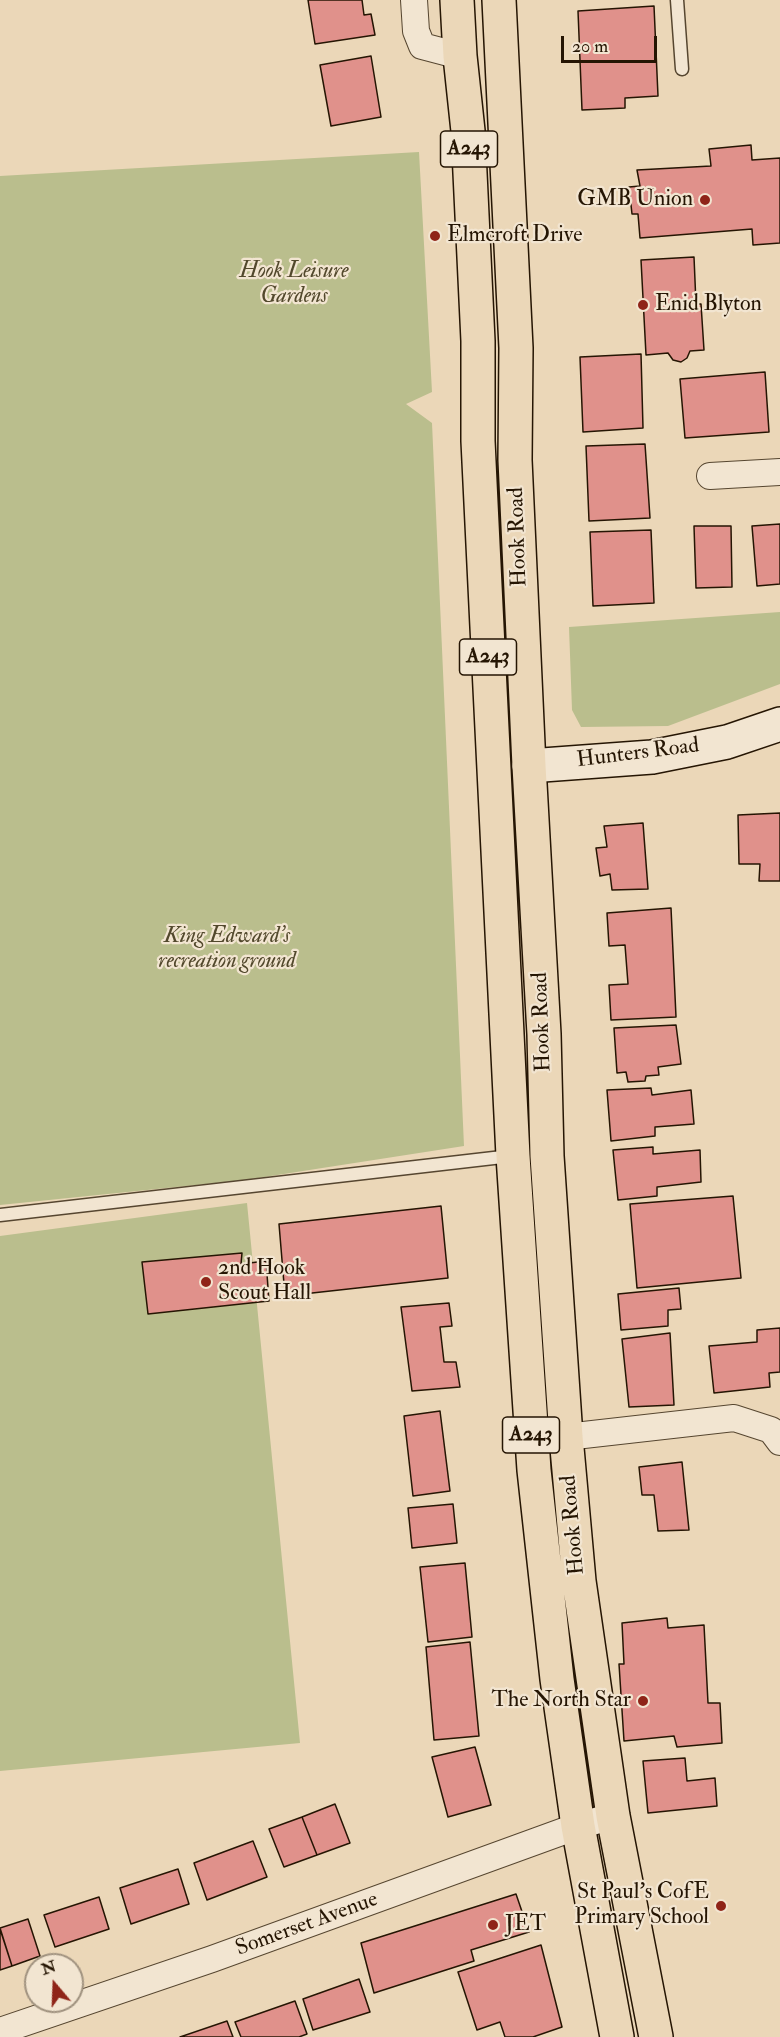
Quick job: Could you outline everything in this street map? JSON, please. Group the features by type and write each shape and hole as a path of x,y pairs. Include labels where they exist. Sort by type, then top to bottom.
{"highway":[{"name":"Hook Road","path":"456,0 468,131 478,341 478,453 513,1156 534,1470 557,1679 578,1826 616,2037"},
{"name":"Hook Road","path":"499,0 516,348 515,460 544,1023 547,1156 566,1437 579,1581 614,1816 656,2037"}],"street":[{"path":"414,0 416,32 422,46 460,56"},
{"path":"710,476 780,472"},
{"name":"Hunters Road","path":"529,766 662,756 727,742 780,724"},
{"path":"566,1437 734,1418 771,1430 780,1442"},
{"name":"Somerset Avenue","path":"0,2031 223,1955 578,1826 614,1816"}],"lane":[{"path":"677,0 682,69"},
{"path":"0,1215 513,1156"}],"green space":[{"name":"King Edward's recreation ground","path":"419,152 432,392 406,404 432,423 464,1146 245,1180 0,1205 0,176"},
{"path":"780,612 780,684 668,726 581,727 572,710 569,627"},
{"path":"247,1203 300,1743 0,1771 0,1236"}],"building":[{"path":"308,0 362,0 364,15 371,14 375,35 315,44"},
{"path":"654,6 658,96 625,98 625,108 582,110 578,11"},
{"path":"371,56 381,117 331,126 320,65"},
{"name":"GMB Union","path":"751,145 752,160 780,158 780,243 753,245 752,229 640,238 638,214 632,214 629,187 640,186 637,170 711,166 709,149"},
{"path":"694,257 696,304 701,304 704,350 690,351 687,358 681,362 673,360 668,353 646,355 641,260"},
{"path":"641,354 643,428 583,432 580,357"},
{"path":"765,372 769,432 685,438 680,379"},
{"path":"645,444 650,518 589,521 586,446"},
{"path":"780,524 780,584 757,586 752,526"},
{"path":"694,526 731,526 732,587 696,588"},
{"path":"651,530 654,603 593,606 590,532"},
{"path":"780,813 780,881 759,881 760,864 739,864 738,815"},
{"path":"643,823 648,889 612,890 610,874 600,876 596,848 607,847 604,826"},
{"path":"671,908 676,1017 611,1020 609,985 628,984 625,945 609,946 607,913"},
{"path":"676,1025 681,1064 658,1067 659,1075 646,1076 645,1081 628,1082 626,1072 617,1073 614,1028"},
{"path":"651,1088 652,1095 691,1090 694,1124 655,1127 655,1136 611,1141 607,1090"},
{"path":"653,1147 653,1154 700,1150 701,1182 657,1187 657,1196 618,1200 613,1150"},
{"path":"733,1196 741,1278 637,1288 630,1204"},
{"path":"441,1206 448,1278 285,1296 279,1224"},
{"name":"2nd Hook Scout Hall","path":"242,1253 241,1264 266,1261 269,1301 148,1314 142,1262"},
{"path":"679,1288 681,1309 668,1310 668,1326 621,1330 618,1294"},
{"path":"449,1303 452,1326 440,1327 444,1362 456,1362 460,1387 412,1391 401,1307"},
{"path":"780,1328 780,1372 769,1373 770,1387 714,1393 709,1346 757,1342 757,1330"},
{"path":"670,1333 674,1405 629,1407 622,1339"},
{"path":"440,1411 450,1491 413,1496 404,1416"},
{"path":"682,1462 689,1530 658,1531 654,1495 642,1495 639,1467"},
{"path":"453,1504 457,1543 412,1548 408,1508"},
{"path":"465,1563 472,1637 428,1642 420,1567"},
{"path":"667,1618 668,1628 704,1625 708,1703 720,1703 722,1743 677,1747 674,1736 624,1741 619,1664 624,1664 622,1623"},
{"path":"470,1642 479,1736 434,1740 426,1647"},
{"path":"475,1747 491,1805 448,1817 432,1757"},
{"path":"685,1758 687,1781 715,1778 717,1806 648,1813 643,1761"},
{"path":"335,1804 350,1843 317,1855 302,1817"},
{"path":"302,1817 317,1855 284,1867 269,1829"},
{"path":"253,1841 267,1877 207,1900 194,1863"},
{"path":"178,1869 189,1904 131,1924 120,1888"},
{"path":"516,1894 529,1932 471,1950 474,1961 374,1993 361,1943"},
{"path":"99,1897 109,1929 55,1947 44,1915"},
{"path":"28,1919 39,1953 24,1953 24,1962 12,1966 0,1928"},
{"path":"0,1929 12,1966 0,1970"},
{"path":"541,1945 562,2027 533,2037 505,2037 500,2022 477,2030 458,1972"},
{"path":"359,1979 370,2012 313,2030 303,1999"},
{"path":"295,2001 307,2034 299,2037 241,2037 235,2022"},
{"path":"227,2021 233,2037 180,2037"}],"place":[{"name":"GMB Union","path":"705,200"},
{"name":"Elmcroft Drive","path":"435,236"},
{"name":"Enid Blyton","path":"643,305"},
{"name":"2nd Hook Scout Hall","path":"206,1282"},
{"name":"The North Star","path":"643,1701"},
{"name":"St Paul's CofE Primary School","path":"721,1906"},
{"name":"JET","path":"493,1925"}],"park label":[{"name":"Hook Leisure Gardens","path":"294,284"}]}
